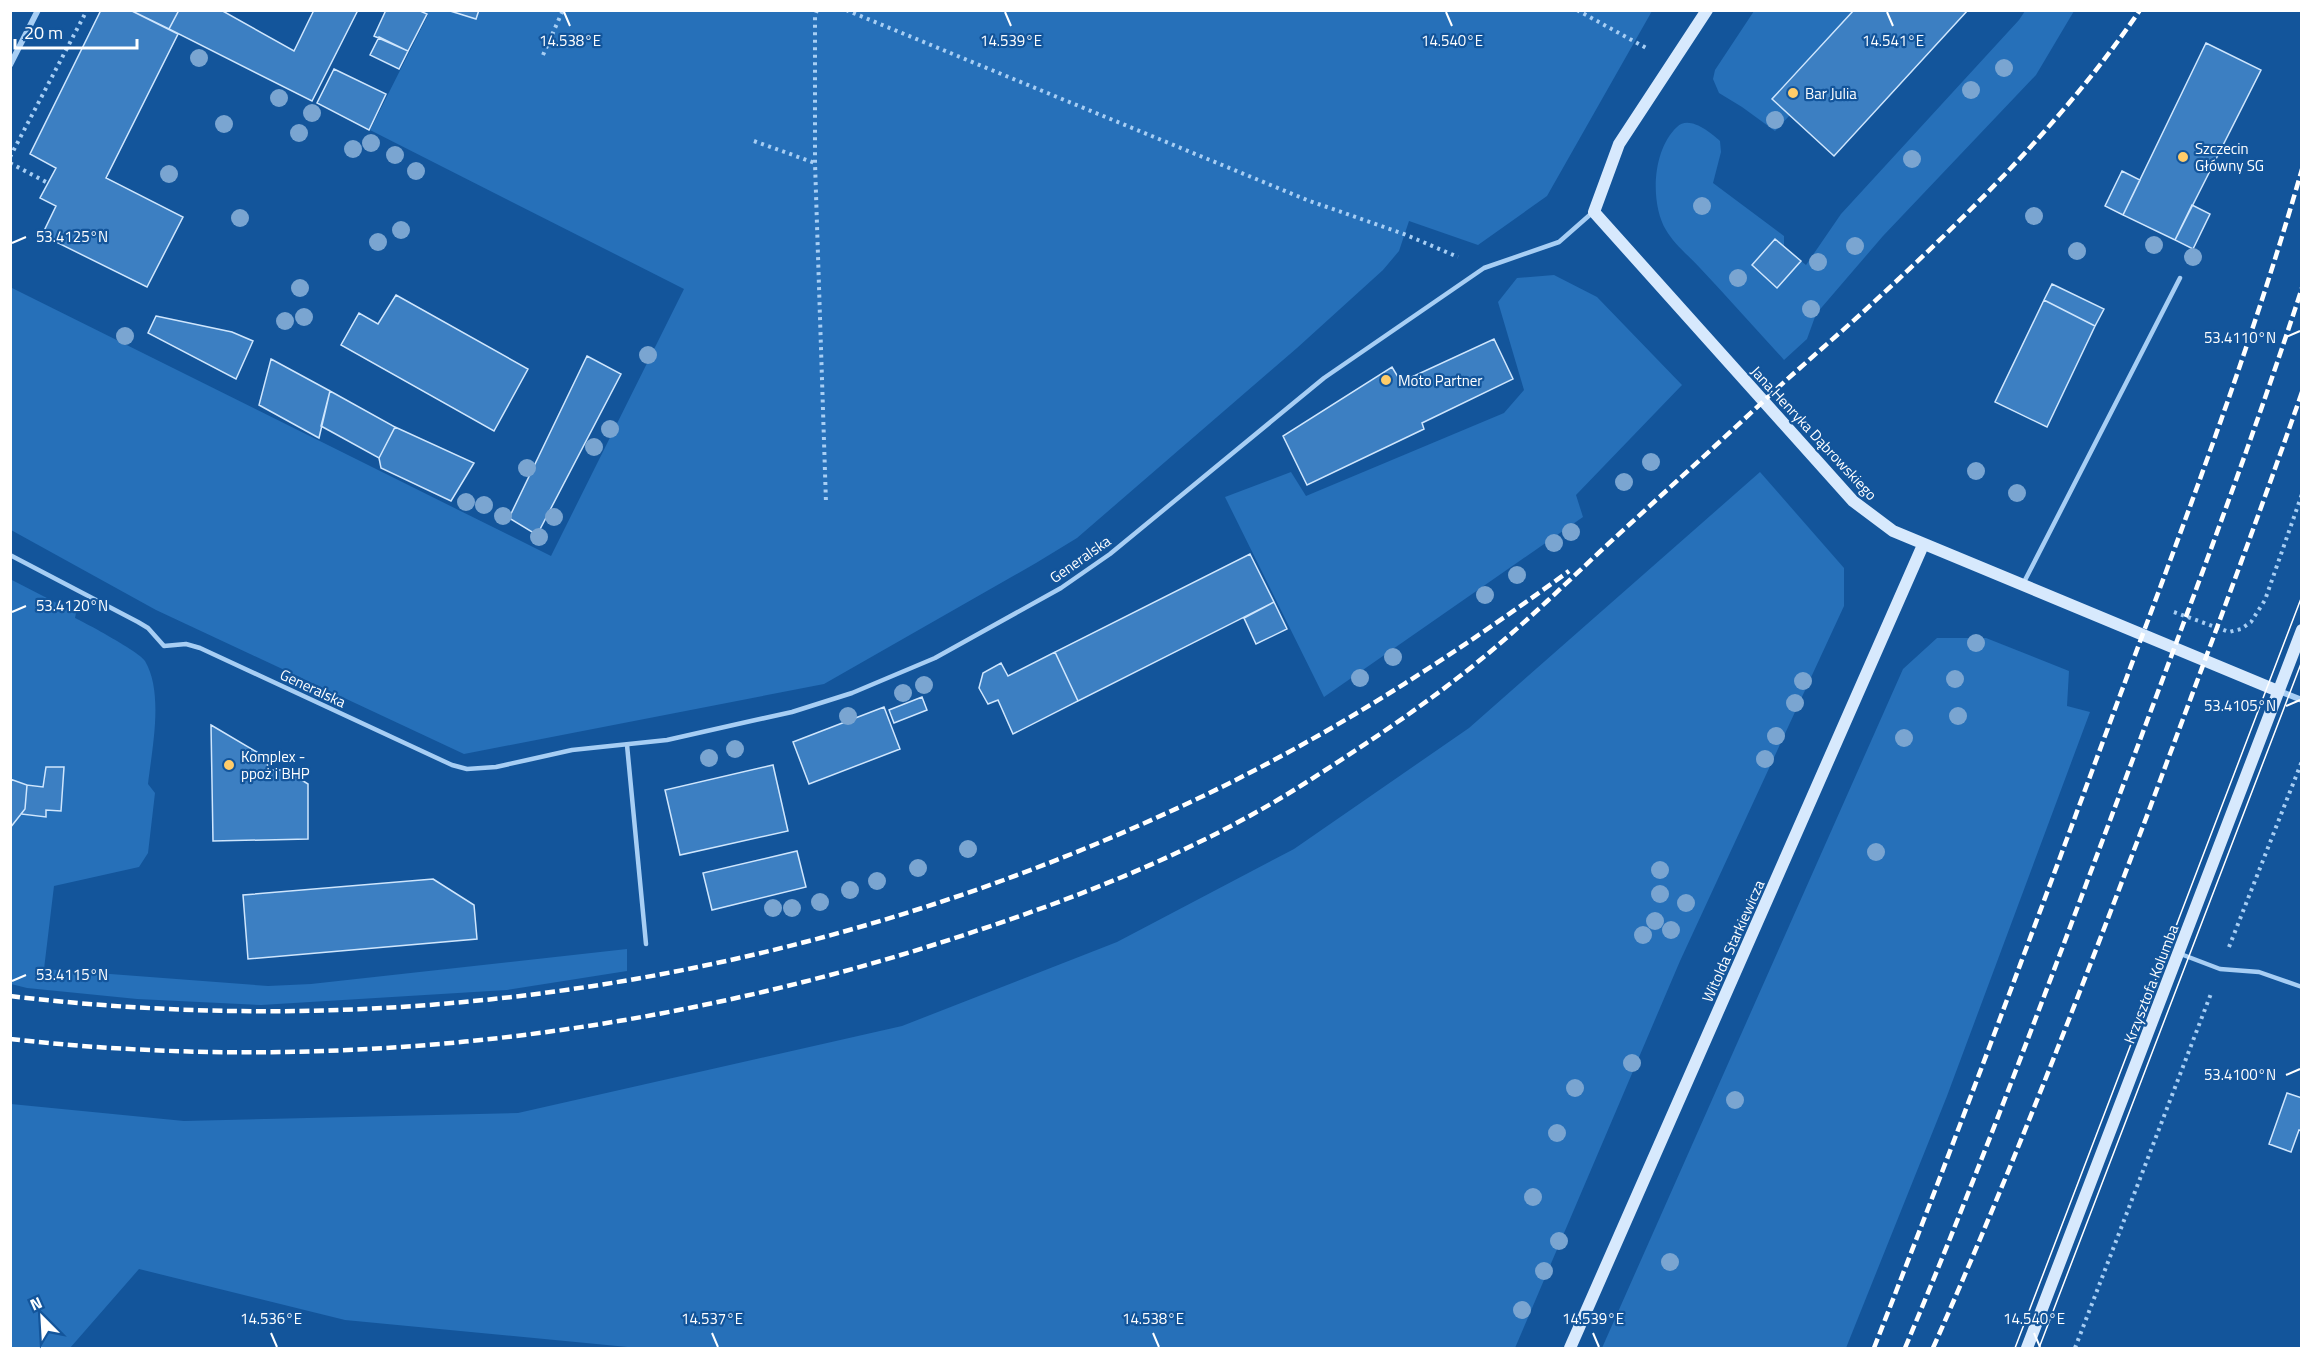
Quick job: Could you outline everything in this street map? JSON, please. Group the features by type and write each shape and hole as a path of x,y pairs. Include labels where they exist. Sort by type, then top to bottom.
{"street":[{"path":"10,65 38,10"},
{"path":"1594,212 1619,144 1707,10"},
{"name":"Jana Henryka Dąbrowskiego","path":"1594,212 1853,501 1893,531 2278,691"},
{"name":"Witolda Starkiewicza","path":"1570,1348 1923,545"},
{"name":"Krzysztofa Kolumba","path":"2027,1348 2301,630"},
{"path":"2278,691 2301,700"}],"lane":[{"name":"Generalska","path":"10,555 138,622 148,628 164,645 186,644 200,648 452,765 482,769 572,750 667,740 792,712 852,693 935,658 1000,624 1061,588 1110,554 1324,378 1484,268 1559,242 1594,212"},
{"path":"2023,584 2180,278"},
{"path":"627,745 646,944"},
{"path":"2178,953 2220,969 2259,972 2301,987"}],"path":[{"path":"10,157 87,10"},
{"path":"543,55 563,10"},
{"path":"817,10 815,163 826,503"},
{"path":"846,10 1307,200 1404,234 1484,268"},
{"path":"1577,10 1672,63"},
{"path":"754,141 815,163"},
{"path":"10,163 48,183"},
{"path":"2174,612 2229,632 2241,629 2250,622 2264,603 2301,495"},
{"path":"2264,603 2269,604"},
{"path":"2075,1348 2301,761"}],"shaded area":[{"path":"420,11 1652,11 1547,196 1478,245 1409,221 1399,251 1383,270 1297,348 1077,538 824,684 464,754 156,610 11,530 10,287 551,556 684,289 370,130 428,15"},
{"path":"1754,11 1854,11 1790,115 1775,131 1719,93 1713,79 1715,70"},
{"path":"2025,11 2074,11 2036,75 1883,236 1816,314 1807,339 1784,360 1677,245 1666,230 1657,206 1656,177 1662,149 1669,137 1677,127 1687,123 1699,126 1720,141 1721,152 1713,183 1784,236 1784,246 1775,240 1753,265 1777,288 1801,261 1806,265 1841,214"},
{"path":"1554,275 1597,297 1682,385 1576,495 1583,517 1324,697 1225,497 1291,472 1306,496 1504,413 1524,390 1498,302 1517,278"},
{"path":"1760,472 1844,568 1844,606 1680,961 1515,1348 638,1348 345,1320 139,1269 70,1348 11,1348 11,1104 184,1121 518,1113 902,1026 1117,942 1294,849 1469,728"},
{"path":"10,579 76,613 75,618 113,638 141,657 151,674 154,689 154,738 148,784 155,793 148,853 139,867 54,886 44,969 268,986 311,984 627,949 627,971 507,990 261,1005 137,999 27,988 11,984"},
{"path":"1937,638 1986,638 2069,671 2067,706 2090,712 1947,1096 1846,1348 1602,1348 1903,669"}],"building":[{"path":"101,10 130,10 178,34 106,178 183,217 147,287 42,235 56,206 40,198 56,168 30,154"},
{"path":"130,10 179,10 169,29"},
{"path":"179,10 221,10 294,51 314,10 358,10 312,101 169,29"},
{"path":"386,10 418,10 427,14 408,51 374,36"},
{"path":"447,10 479,10 476,19"},
{"path":"1854,10 1968,10 1834,156 1772,99"},
{"path":"379,37 408,51 399,69 370,55"},
{"name":"Szczecin Główny SG","path":"2206,43 2261,70 2175,240 2123,215"},
{"path":"334,69 386,94 369,130 317,103"},
{"path":"2122,171 2140,180 2123,215 2105,206"},
{"path":"2192,205 2210,214 2193,249 2175,240"},
{"path":"1775,239 1801,261 1777,288 1752,265"},
{"path":"2052,284 2104,309 2095,326 2044,300"},
{"path":"396,295 528,369 494,431 341,345 359,313 378,324"},
{"path":"2044,300 2095,326 2047,427 1995,402"},
{"path":"156,316 232,332 253,341 236,379 148,333"},
{"path":"1494,339 1513,379 1422,423 1424,429 1307,485 1283,436 1392,367 1401,382"},
{"path":"587,356 621,374 537,535 509,518"},
{"path":"271,359 330,391 319,438 259,405"},
{"path":"330,391 395,427 379,458 321,426"},
{"path":"395,427 474,463 451,501 381,468 379,458"},
{"path":"1250,554 1274,602 1078,701 1055,652"},
{"path":"1274,602 1287,629 1256,644 1244,618"},
{"path":"1055,652 1078,701 1013,734 998,700 988,704 979,688 983,673 1001,663 1008,676"},
{"path":"922,697 927,710 894,723 889,710"},
{"path":"884,707 900,749 809,784 793,742"},
{"path":"211,725 267,758 268,770 286,770 308,784 308,839 213,841"},
{"path":"773,765 788,831 680,855 665,790"},
{"path":"46,767 64,767 61,811 46,810 46,817 21,814 25,809 27,785 43,787"},
{"path":"10,779 27,785 25,809 10,828"},
{"path":"797,851 806,887 712,910 703,873"},
{"path":"433,879 474,905 477,939 248,959 243,895"},
{"path":"2287,1093 2302,1098 2302,1131 2299,1130 2291,1152 2269,1144"}],"tram line":[{"path":"2015,1348 2302,596"},
{"path":"2039,1348 2302,661"}],"railway":[{"path":"10,1039 133,1049 256,1052 379,1048 502,1038 624,1020 745,996 864,966 1068,899 1192,846 1271,804 1373,739 1454,681 1514,631 1937,243 2045,131 2110,52 2140,10"},
{"path":"1874,1348 1935,1191 2188,513 2259,308 2302,169"},
{"path":"1905,1348 1989,1141 2069,931 2214,540 2302,288"},
{"path":"1933,1348 2017,1149 2097,948 2265,498 2302,392"},
{"path":"10,996 164,1009 317,1011 469,1002 620,982 769,951 916,910 1060,859 1201,797 1297,747 1390,693 1436,664 1569,571"}],"place":[{"name":"Bar Julia","path":"1793,93"},
{"name":"Szczecin Główny SG","path":"2183,157"},
{"name":"Moto Partner","path":"1386,380"},
{"name":"Komplex - ppoż i BHP","path":"229,765"}]}
